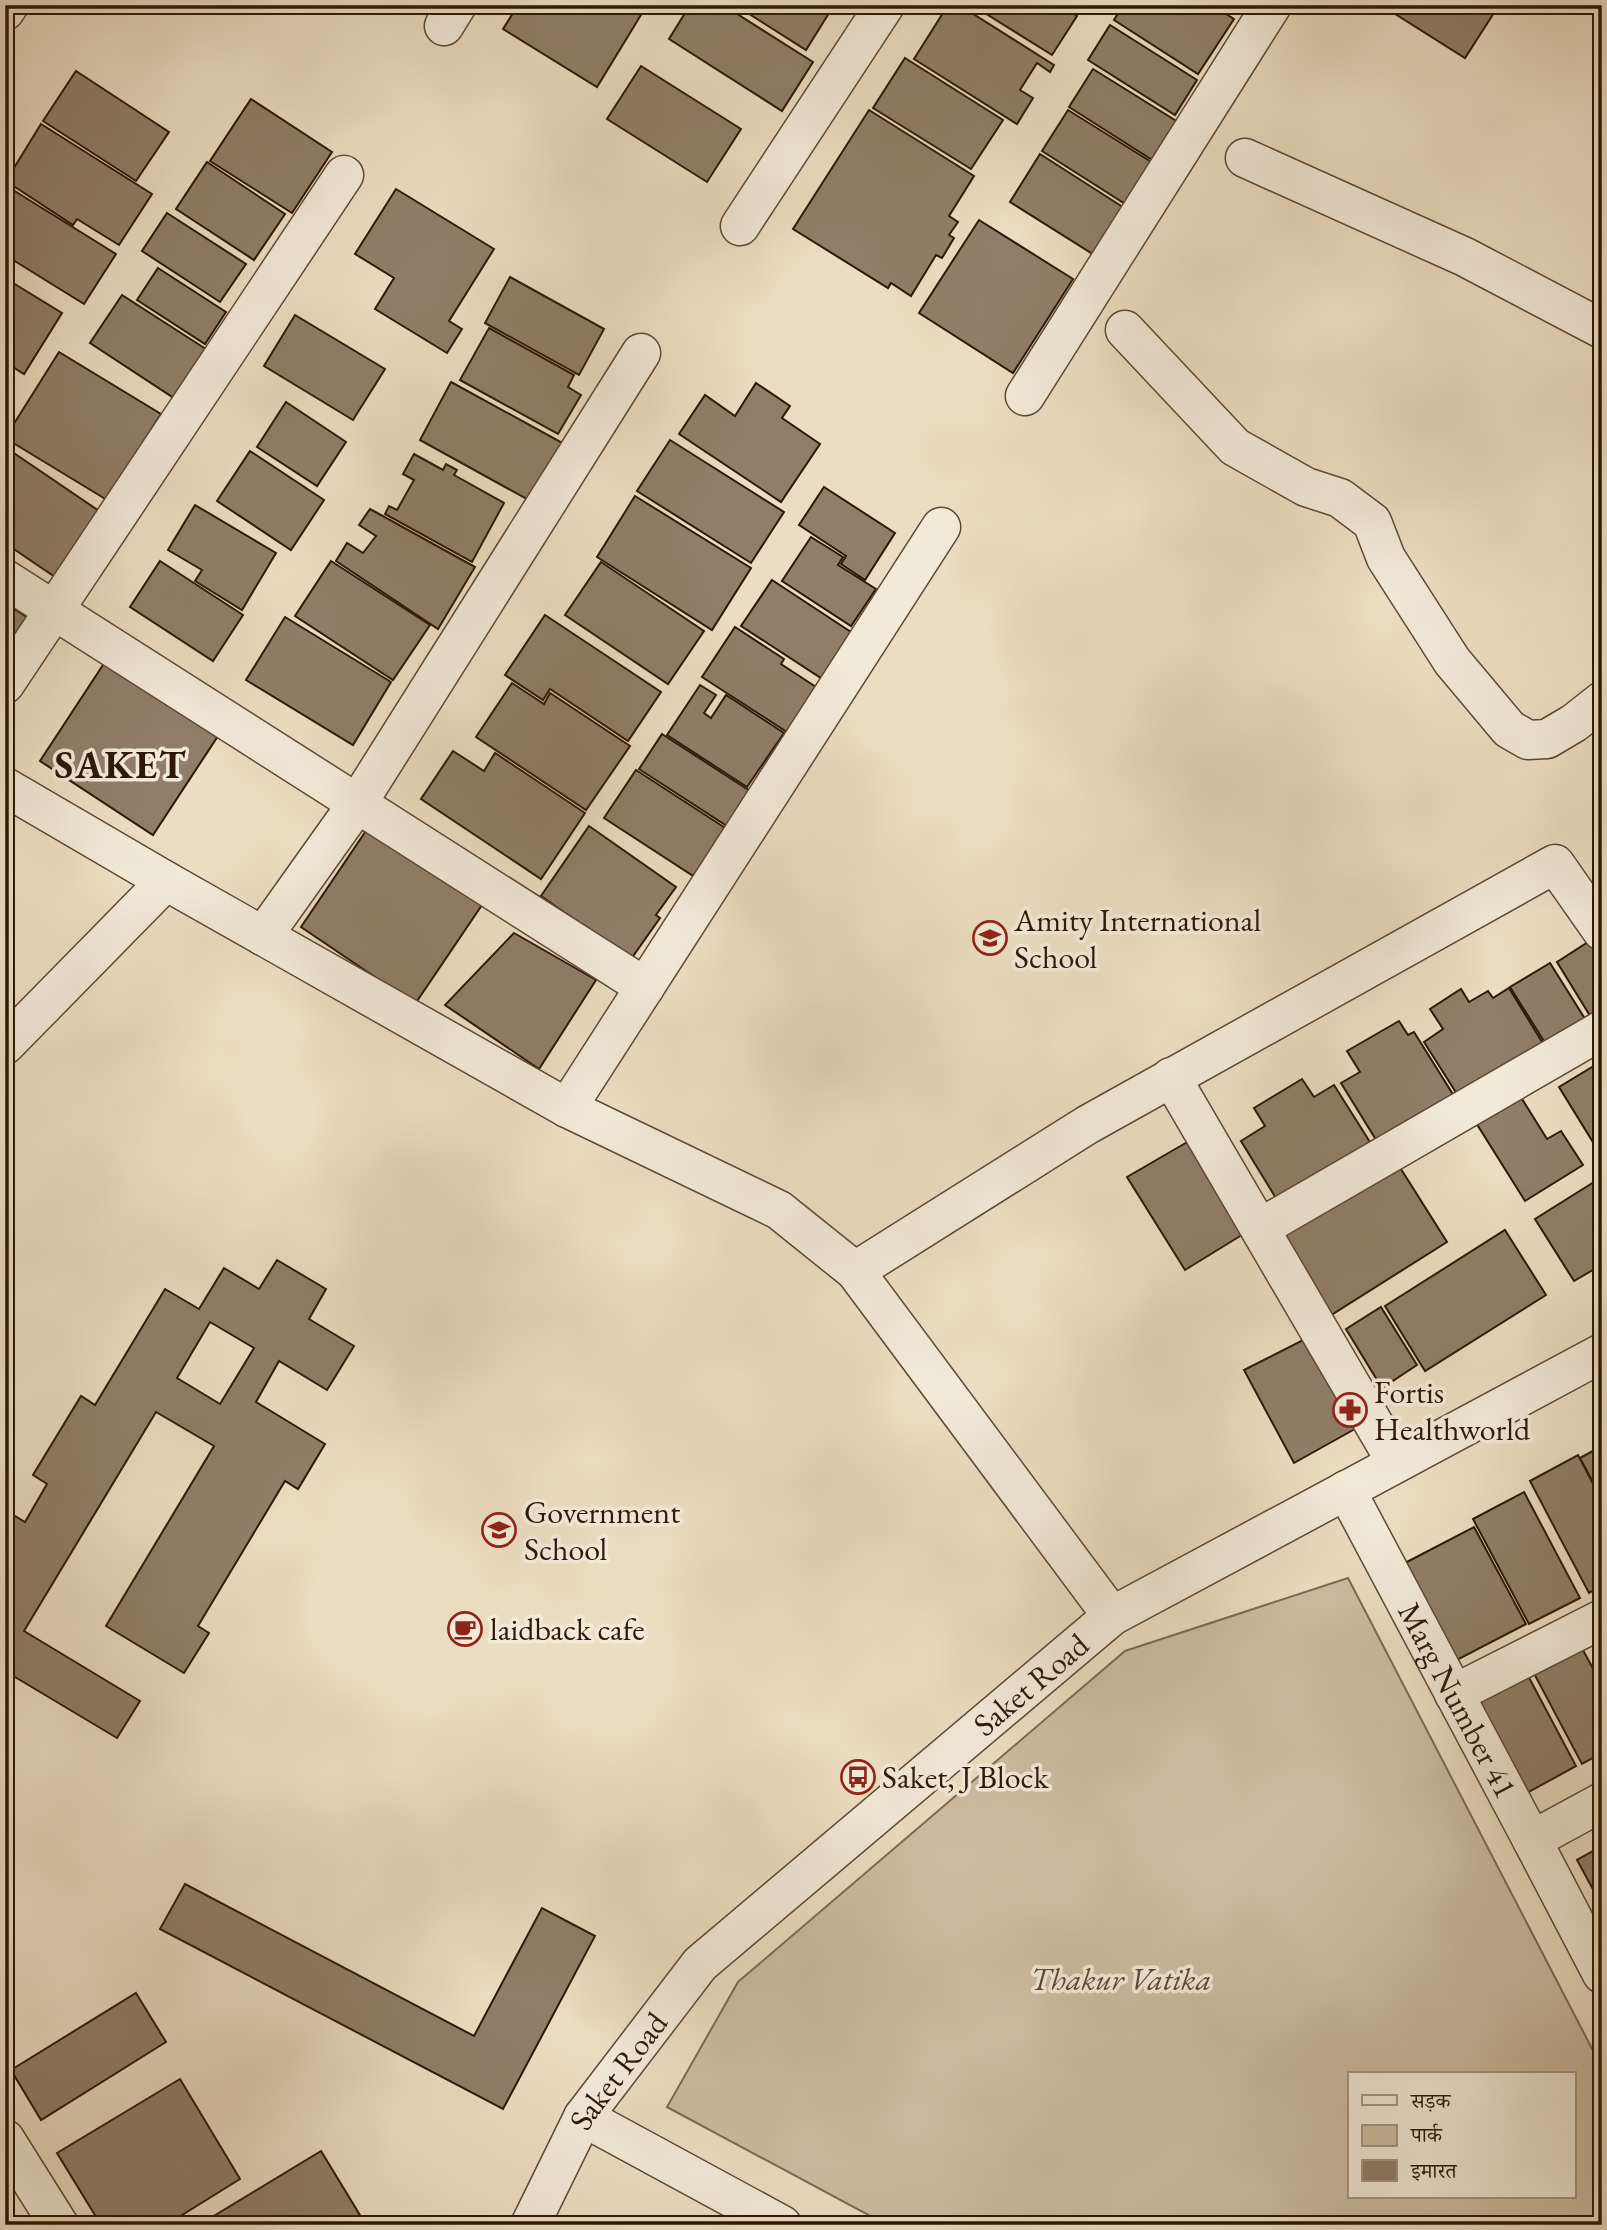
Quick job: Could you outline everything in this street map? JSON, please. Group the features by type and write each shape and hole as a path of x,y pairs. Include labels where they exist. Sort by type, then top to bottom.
{"street":[{"path":"5,11 9,5"},
{"path":"740,226 886,5"},
{"path":"1025,396 1272,5"},
{"path":"1245,158 1465,257 1602,329"},
{"path":"5,684 344,175"},
{"path":"1125,330 1234,447 1306,487 1340,498 1372,522 1386,558 1452,661 1509,729 1528,740 1547,739 1574,723 1602,701"},
{"path":"263,936 357,804 641,353"},
{"path":"567,1108 941,527"},
{"path":"5,579 645,987"},
{"path":"5,787 567,1108 779,1210 855,1271 1112,1616"},
{"path":"855,1271 1087,1125 1555,864 1602,932"},
{"path":"5,1045 166,881"},
{"path":"1260,1228 1602,1030"},
{"path":"1171,1077 1396,1462"},
{"name":"Saket Road","path":"530,2225 583,2117 700,1964 1112,1616 1602,1353"},
{"name":"Marg Number 41","path":"1346,1490 1602,1975"},
{"path":"1454,1694 1602,1619"},
{"path":"1532,1840 1602,1802"},
{"path":"583,2117 782,2225"},
{"path":"5,2139 59,2225"}],"green space":[{"name":"Thakur Vatika","path":"1348,1578 1602,2068 1602,2225 887,2225 667,2107 738,1982 1125,1651"}],"building":[{"path":"518,5 647,5 597,87 503,29"},
{"path":"690,5 723,5 813,62 782,111 669,39"},
{"path":"735,5 834,5 806,50"},
{"path":"948,5 959,5 1054,65 1050,72 1037,63 1020,90 1033,98 1017,124 914,59"},
{"path":"972,5 1060,5 1077,16 1052,55"},
{"path":"1068,5 1088,5 1082,14"},
{"path":"1123,5 1212,5 1234,19 1198,74 1114,20"},
{"path":"1381,5 1499,5 1465,58"},
{"path":"1110,25 1197,80 1175,115 1088,60"},
{"path":"905,58 1003,120 971,169 873,108"},
{"path":"641,66 741,129 707,182 607,119"},
{"path":"1093,69 1178,122 1154,161 1069,107"},
{"path":"76,71 169,132 136,181 43,121"},
{"path":"251,99 332,152 292,213 210,161"},
{"path":"869,110 974,176 949,216 958,222 949,235 954,238 942,258 936,255 911,296 891,283 888,288 793,229"},
{"path":"1068,110 1153,163 1127,205 1042,151"},
{"path":"41,124 152,194 119,245 77,219 73,225 6,181"},
{"path":"1040,154 1129,211 1099,258 1010,202"},
{"path":"207,162 285,214 254,260 176,209"},
{"path":"5,185 116,254 84,304 5,255"},
{"path":"396,189 494,249 449,321 462,329 447,353 375,309 394,278 355,254"},
{"path":"167,213 246,264 220,302 142,251"},
{"path":"979,220 1073,279 1013,373 919,313"},
{"path":"158,268 226,312 205,344 137,300"},
{"path":"510,277 604,329 579,375 485,323"},
{"path":"5,278 62,313 24,374 5,362"},
{"path":"122,295 212,353 180,402 90,343"},
{"path":"295,315 385,369 353,420 264,366"},
{"path":"489,328 574,375 568,387 581,395 558,434 460,380"},
{"path":"59,352 161,414 107,500 5,438"},
{"path":"451,382 566,445 534,503 420,440"},
{"path":"756,383 790,406 782,418 820,444 781,502 679,434 705,395 735,416"},
{"path":"286,402 346,442 317,486 257,447"},
{"path":"670,440 784,512 751,563 637,491"},
{"path":"5,447 105,515 61,581 5,543"},
{"path":"250,451 324,500 291,550 217,501"},
{"path":"414,454 443,470 446,464 457,470 454,475 504,503 472,562 385,514 389,506 397,510 414,480 403,474"},
{"path":"824,487 895,533 865,580 841,564 846,556 799,525"},
{"path":"635,496 751,568 712,630 597,557"},
{"path":"195,505 276,553 242,610 195,581 202,570 168,550"},
{"path":"370,509 475,567 438,629 336,561 347,543 363,553 376,536 359,525"},
{"path":"811,537 843,557 838,565 876,589 851,626 782,581"},
{"path":"160,561 243,615 213,661 130,607"},
{"path":"331,561 430,625 393,680 295,616"},
{"path":"601,562 704,631 668,684 565,615"},
{"path":"772,580 854,634 824,680 741,626"},
{"path":"5,603 36,623 5,670"},
{"path":"545,615 661,692 628,741 550,689 543,700 505,675"},
{"path":"285,617 391,682 353,745 246,680"},
{"path":"735,627 784,659 781,664 819,689 790,734 702,677"},
{"path":"105,662 218,736 153,835 40,761"},
{"path":"512,683 544,704 550,693 630,746 586,810 476,737"},
{"path":"700,685 716,695 704,713 711,718 726,695 784,733 747,787 667,735"},
{"path":"662,734 750,791 727,826 639,769"},
{"path":"453,751 484,771 495,753 585,813 541,879 421,799"},
{"path":"636,770 733,833 701,881 604,818"},
{"path":"372,822 486,899 415,1004 301,927"},
{"path":"589,826 676,887 656,915 660,918 631,959 541,896"},
{"path":"514,933 596,980 539,1069 445,1005"},
{"path":"1599,935 1602,940 1602,1013 1592,1019 1557,962"},
{"path":"1550,963 1587,1022 1547,1046 1510,987"},
{"path":"1509,988 1547,1050 1462,1102 1424,1042 1443,1029 1430,1009 1461,989 1469,1002 1488,991 1493,998"},
{"path":"1399,1021 1408,1035 1414,1032 1459,1104 1383,1151 1341,1083 1360,1072 1347,1051"},
{"path":"1602,1061 1602,1143 1596,1147 1559,1087"},
{"path":"1302,1079 1314,1097 1334,1085 1375,1150 1282,1208 1241,1141 1265,1126 1254,1108"},
{"path":"1517,1091 1547,1139 1561,1131 1583,1165 1525,1201 1473,1118"},
{"path":"1196,1137 1250,1230 1185,1270 1127,1177"},
{"path":"1394,1158 1447,1242 1328,1317 1275,1232"},
{"path":"1602,1177 1602,1283 1593,1270 1574,1281 1535,1219"},
{"path":"1505,1230 1546,1295 1425,1371 1385,1306"},
{"path":"277,1260 326,1289 309,1319 354,1346 327,1390 279,1361 256,1402 325,1444 298,1489 285,1481 198,1626 209,1633 184,1673 106,1626 214,1446 156,1412 24,1631 140,1701 117,1738 5,1671 5,1642 14,1627 5,1622 5,1510 25,1522 47,1484 33,1475 81,1396 95,1405 165,1289 199,1309 224,1268 259,1289","holes":["210,1322 254,1348 220,1404 177,1378"]},
{"path":"1381,1307 1417,1365 1382,1388 1346,1329"},
{"path":"1309,1337 1362,1425 1294,1463 1244,1370"},
{"path":"1602,1446 1602,1499 1580,1458"},
{"path":"1578,1455 1602,1501 1602,1586 1589,1593 1530,1481"},
{"path":"1524,1492 1580,1598 1529,1624 1473,1519"},
{"path":"1474,1527 1526,1624 1455,1661 1403,1564"},
{"path":"1578,1641 1602,1685 1602,1753 1582,1764 1530,1666"},
{"path":"1526,1672 1576,1766 1527,1793 1477,1699"},
{"path":"1602,1846 1602,1906 1577,1860"},
{"path":"185,1884 474,2036 542,1908 595,1936 503,2109 160,1929"},
{"path":"136,1993 166,2042 41,2120 11,2070"},
{"path":"180,2079 240,2179 166,2225 101,2225 57,2153"},
{"path":"321,2151 366,2225 199,2225"},
{"path":"5,2200 20,2225 5,2225"}],"place":[{"name":"Amity International School","path":"990,938"},
{"name":"Fortis Healthworld","path":"1350,1410"},
{"name":"Government School","path":"499,1530"},
{"name":"laidback cafe","path":"465,1629"},
{"name":"Saket, J Block","path":"858,1777"}],"district":[{"name":"SAKET","path":"121,765"}]}
